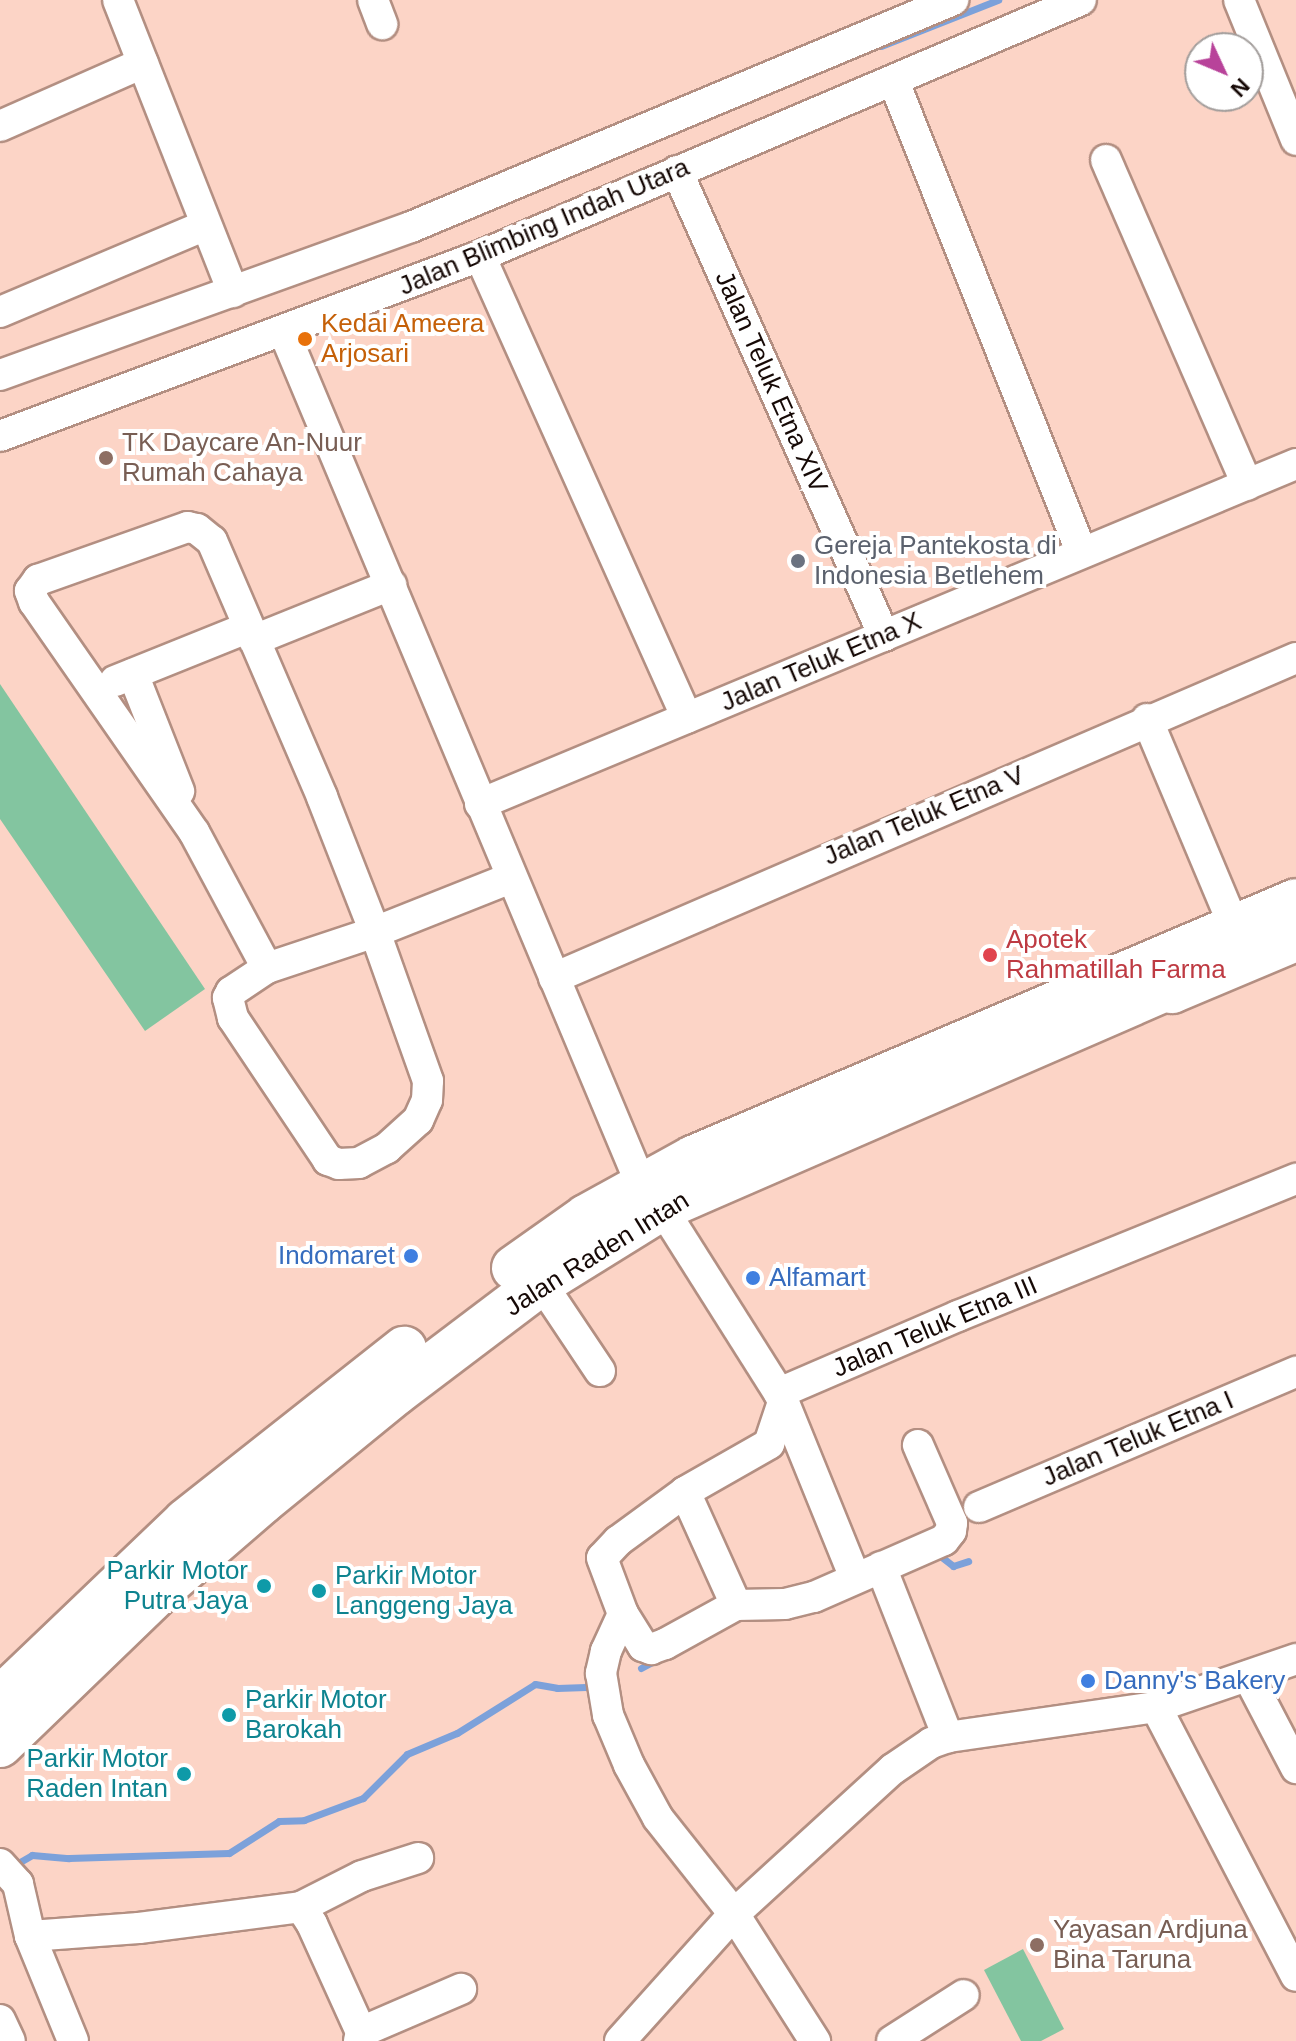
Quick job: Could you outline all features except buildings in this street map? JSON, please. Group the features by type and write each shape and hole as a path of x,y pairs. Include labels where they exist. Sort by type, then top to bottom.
{"highway":[{"name":"Jalan Raden Intan","path":"0,1745 198,1533 397,1392 541,1283 651,1196 693,1158 1296,901"},
{"name":"Jalan Raden Intan","path":"0,1699 198,1533 426,1332 586,1217 651,1196 1172,986 1172,991 1296,939"}],"street":[{"path":"118,0 204,226 233,292"},
{"name":"Jalan Blimbing Indah Utara","path":"0,375 411,227 953,0"},
{"name":"Jalan Blimbing Indah Utara","path":"0,436 480,256 1081,0"},
{"path":"1239,0 1296,140"},
{"path":"0,126 143,63"},
{"path":"894,82 994,340 1081,551"},
{"path":"1106,160 1247,485"},
{"name":"Jalan Teluk Etna XIV","path":"677,171 884,636"},
{"path":"0,312 204,226"},
{"path":"480,256 687,718"},
{"path":"284,332 511,878 651,1196 782,1396 876,1574 948,1737"},
{"name":"Jalan Teluk Etna X","path":"480,804 1296,464"},
{"path":"267,968 194,832 31,598 31,587 38,580 188,527 197,529 212,541 375,932 426,1069 428,1090 423,1111 409,1131 387,1148 359,1163 339,1164 321,1155 233,1018 228,998 231,992 267,968 375,932 511,878"},
{"path":"94,689 391,585"},
{"name":"Jalan Teluk Etna V","path":"554,978 1147,719 1296,658"},
{"path":"133,674 194,832"},
{"path":"1147,719 1234,926"},
{"name":"Jalan Teluk Etna III","path":"782,1396 958,1316 1296,1179"},
{"path":"541,1283 600,1371"},
{"name":"Jalan Teluk Etna I","path":"979,1507 1296,1372"},
{"path":"782,1396 769,1444 685,1492 618,1541 602,1558 623,1614 640,1644 651,1649 736,1605 799,1602 876,1574 944,1540 951,1531 952,1523 918,1445"},
{"path":"685,1492 736,1605"},
{"path":"623,1614 606,1651 601,1673 608,1715 658,1818 734,1914 815,2041"},
{"path":"620,2041 734,1914 893,1769 931,1743 948,1737 1156,1707 1296,1659"},
{"path":"1248,1676 1296,1768"},
{"path":"1156,1707 1296,1976"},
{"path":"30,1936 139,1928 301,1907 362,1876 418,1858"},
{"path":"0,1864 18,1884 30,1936 73,2041"},
{"path":"301,1907 312,1924 360,2037 461,1989"},
{"path":"892,2041 964,1995"},
{"path":"0,2020 10,2041"}],"green space":[{"path":"0,684 205,989 145,1031 0,819"},
{"path":"1023,1949 1064,2029 1041,2041 1021,2041 984,1970"}],"waterway":[{"path":"881,46 998,0"},
{"path":"935,1557 939,1555 953,1566 968,1561"},
{"path":"641,1668 656,1660"},
{"path":"13,1866 32,1855 69,1858 229,1853 279,1821 304,1820 363,1798 407,1754 457,1733 535,1684 557,1688 586,1687"}],"place":[{"name":"Kedai Ameera Arjosari","path":"305,339"},
{"name":"TK Daycare An-Nuur Rumah Cahaya","path":"106,458"},
{"name":"Gereja Pantekosta di Indonesia Betlehem","path":"798,561"},
{"name":"Apotek Rahmatillah Farma","path":"990,955"},
{"name":"Indomaret","path":"411,1256"},
{"name":"Alfamart","path":"753,1278"},
{"name":"Parkir Motor Putra Jaya","path":"264,1586"},
{"name":"Parkir Motor Langgeng Jaya","path":"319,1591"},
{"name":"Danny's Bakery","path":"1088,1681"},
{"name":"Parkir Motor Barokah","path":"229,1715"},
{"name":"Parkir Motor Raden Intan","path":"184,1774"},
{"name":"Yayasan Ardjuna Bina Taruna","path":"1037,1945"}]}
